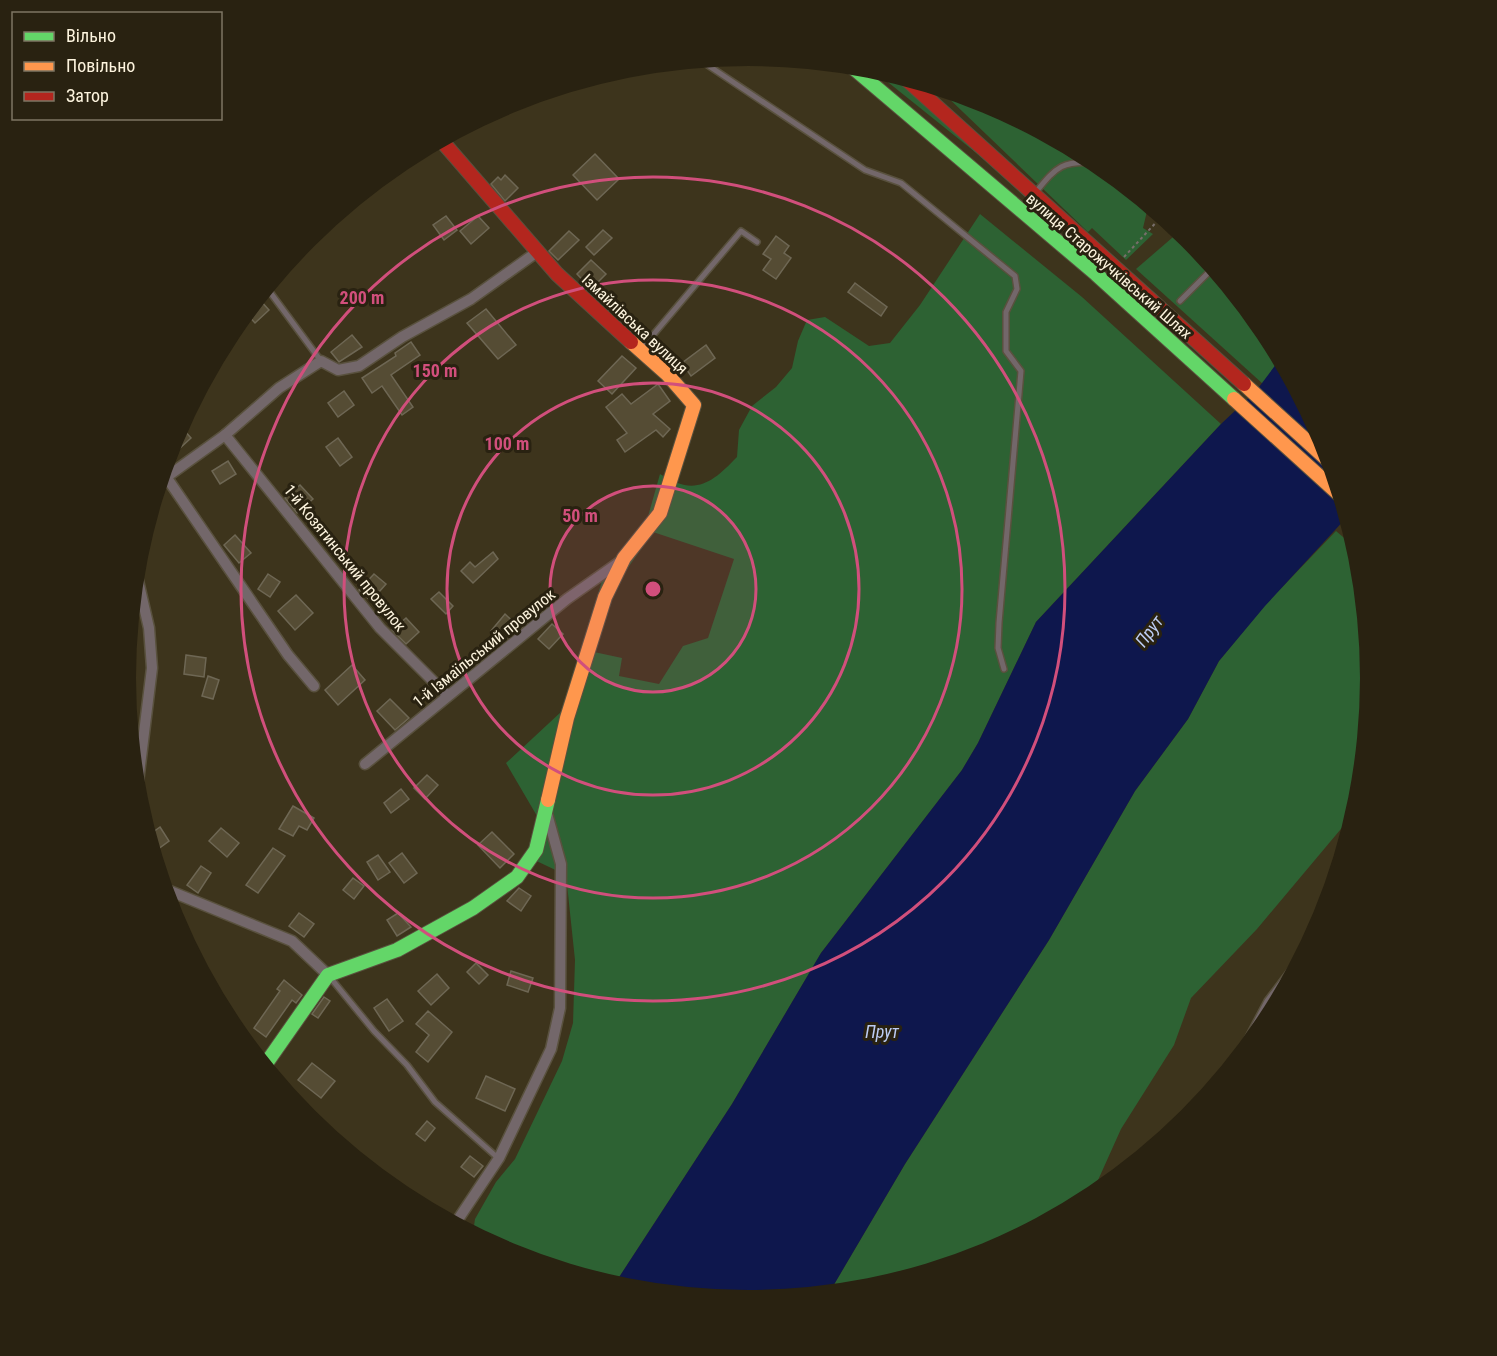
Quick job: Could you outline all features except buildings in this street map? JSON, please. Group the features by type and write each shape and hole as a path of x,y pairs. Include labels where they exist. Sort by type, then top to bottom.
{"main road":[{"name":"вулиця Старожучківський Шлях","path":"864,77 1096,274 1329,485"},
{"name":"вулиця Старожучківський Шлях","path":"920,91 1316,450"},
{"name":"Ізмайлівська вулиця","path":"446,146 537,252 576,293 642,348 694,405 660,513 624,558"},
{"path":"269,1059 328,975 397,950 473,908 517,878 536,850 567,718 605,597 624,558"}],"street":[{"path":"171,474 225,435 279,387 321,361 338,370 359,366 471,298 537,252"},
{"name":"1-й Козятинський провулок","path":"225,435 380,628 447,695"},
{"path":"168,485 288,655 314,686"},
{"name":"1-й Ізмаїльський провулок","path":"365,764 567,599 624,558"},
{"path":"142,598 149,628 152,668 142,753"},
{"path":"460,1217 499,1158 551,1049 560,1008 561,864 546,809"},
{"path":"176,894 292,941 328,975"}],"lane":[{"path":"710,67 865,170 901,183 1015,276 1017,289 1006,312 1006,351 1021,371 998,640 1004,669"},
{"path":"1033,195 1060,167 1076,161"},
{"path":"642,348 741,231 757,242"},
{"path":"1180,301 1208,273"},
{"path":"272,294 321,361"},
{"path":"328,975 435,1102 499,1158"},
{"path":"1263,1009 1274,992"}],"path":[{"path":"1114,268 1156,222"}],"green space":[{"path":"889,83 930,94 1026,193"},
{"path":"951,100 1019,129 1089,169 1146,213 1143,228 1153,234 1126,260 1092,228 1088,232"},
{"path":"980,214 1082,297 1221,424 1036,622 978,743 962,770 821,953 732,1104 620,1276 552,1258 474,1225 475,1219 496,1182 515,1159 562,1061 573,1023 575,960 566,875 526,856 537,816 506,763 562,711 606,568 647,520 660,474 683,485 693,486 711,480 737,457 739,430 752,406 776,387 792,368 798,341 807,320 825,317 869,346 890,343 920,305","holes":["653,532 734,559 708,638 683,646 659,684 619,676 622,658 594,652 613,589"]},
{"path":"1173,237 1209,274 1234,305 1275,366 1263,384 1136,269"},
{"path":"1336,531 1344,538 1355,598 1360,678 1355,758 1342,828 1257,929 1191,998 1174,1045 1121,1129 1098,1181 1019,1227 945,1258 907,1269 834,1284 905,1164 1049,940 1135,791 1188,719 1219,661 1265,605"}],"water":[{"name":"Прут","path":"1275,366 1314,444 1341,524 1265,606 1219,661 1188,719 1135,791 1049,940 905,1164 834,1284 789,1289 708,1289 620,1276 732,1104 821,953 962,770 978,743 1036,622 1221,424 1256,391"}],"traffic: fast":[{"path":"864,77 1096,274 1234,399"},
{"path":"269,1059 328,975 397,950 473,908 517,877 536,850 548,800"}],"traffic: slow":[{"path":"548,800 567,718 605,597 624,558 660,513 694,405 667,374 631,342"},
{"path":"1244,384 1316,449"},
{"path":"1234,399 1329,485"}],"traffic: jam":[{"path":"919,90 1244,384"},
{"path":"446,146 557,274 631,342"}]}
